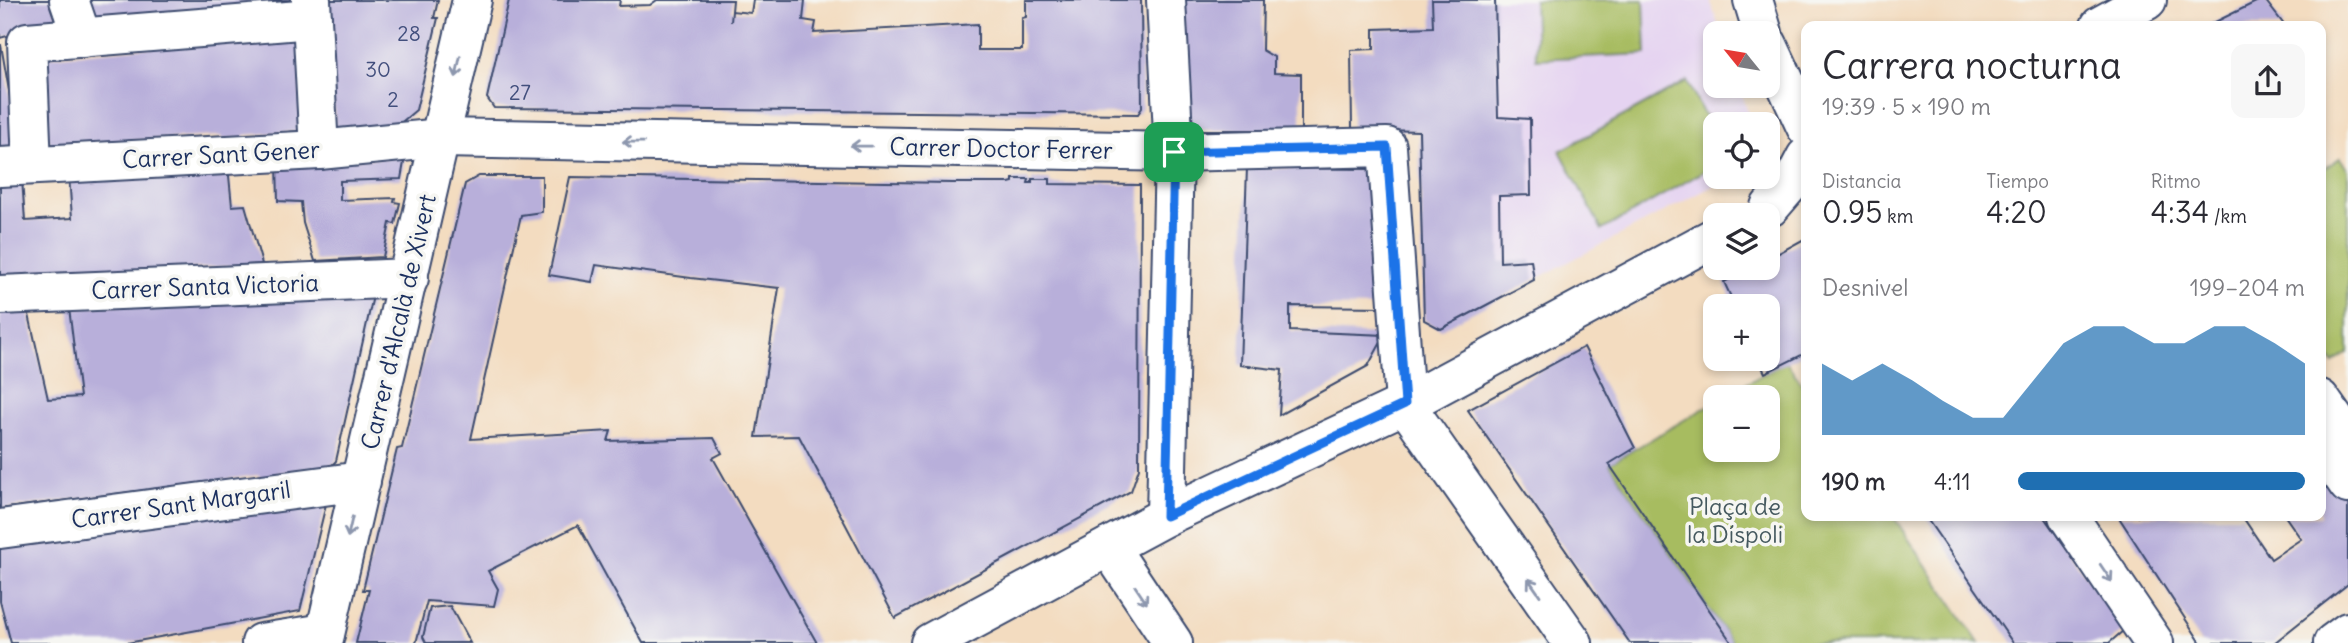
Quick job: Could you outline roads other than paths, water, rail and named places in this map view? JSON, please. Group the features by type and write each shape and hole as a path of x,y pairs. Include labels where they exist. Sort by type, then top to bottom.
{"street":[{"path":"69,0 82,38"},
{"name":"Carrer d'Alcalà de Xivert","path":"324,638 472,0"},
{"path":"1166,0 1174,152 1166,516"},
{"path":"1753,0 1759,21"},
{"path":"2109,21 2147,0"},
{"path":"16,166 27,42 82,38 311,10 320,150"},
{"path":"1780,54 1801,70"},
{"path":"1780,70 1801,116"},
{"name":"Carrer Sant Gener","path":"16,166 320,150 442,138"},
{"name":"Carrer Doctor Ferrer","path":"442,138 1174,152 1387,147 1405,404"},
{"path":"1770,203 1795,178 1801,167"},
{"path":"1780,205 1801,198"},
{"path":"930,643 1166,516 1405,404 1703,243"},
{"name":"Carrer Santa Victoria","path":"0,295 409,278"},
{"path":"1405,404 1573,643"},
{"path":"2326,408 2348,439"},
{"path":"2326,452 2348,484"},
{"name":"Carrer Sant Margaril","path":"0,528 361,481"},
{"path":"2071,521 2154,643"},
{"path":"1109,547 1173,643"},
{"path":"2333,643 2348,632"},
{"path":"261,643 324,638"}],"park label":[{"name":"Plaça de la Díspoli","path":"1735,521"}]}
